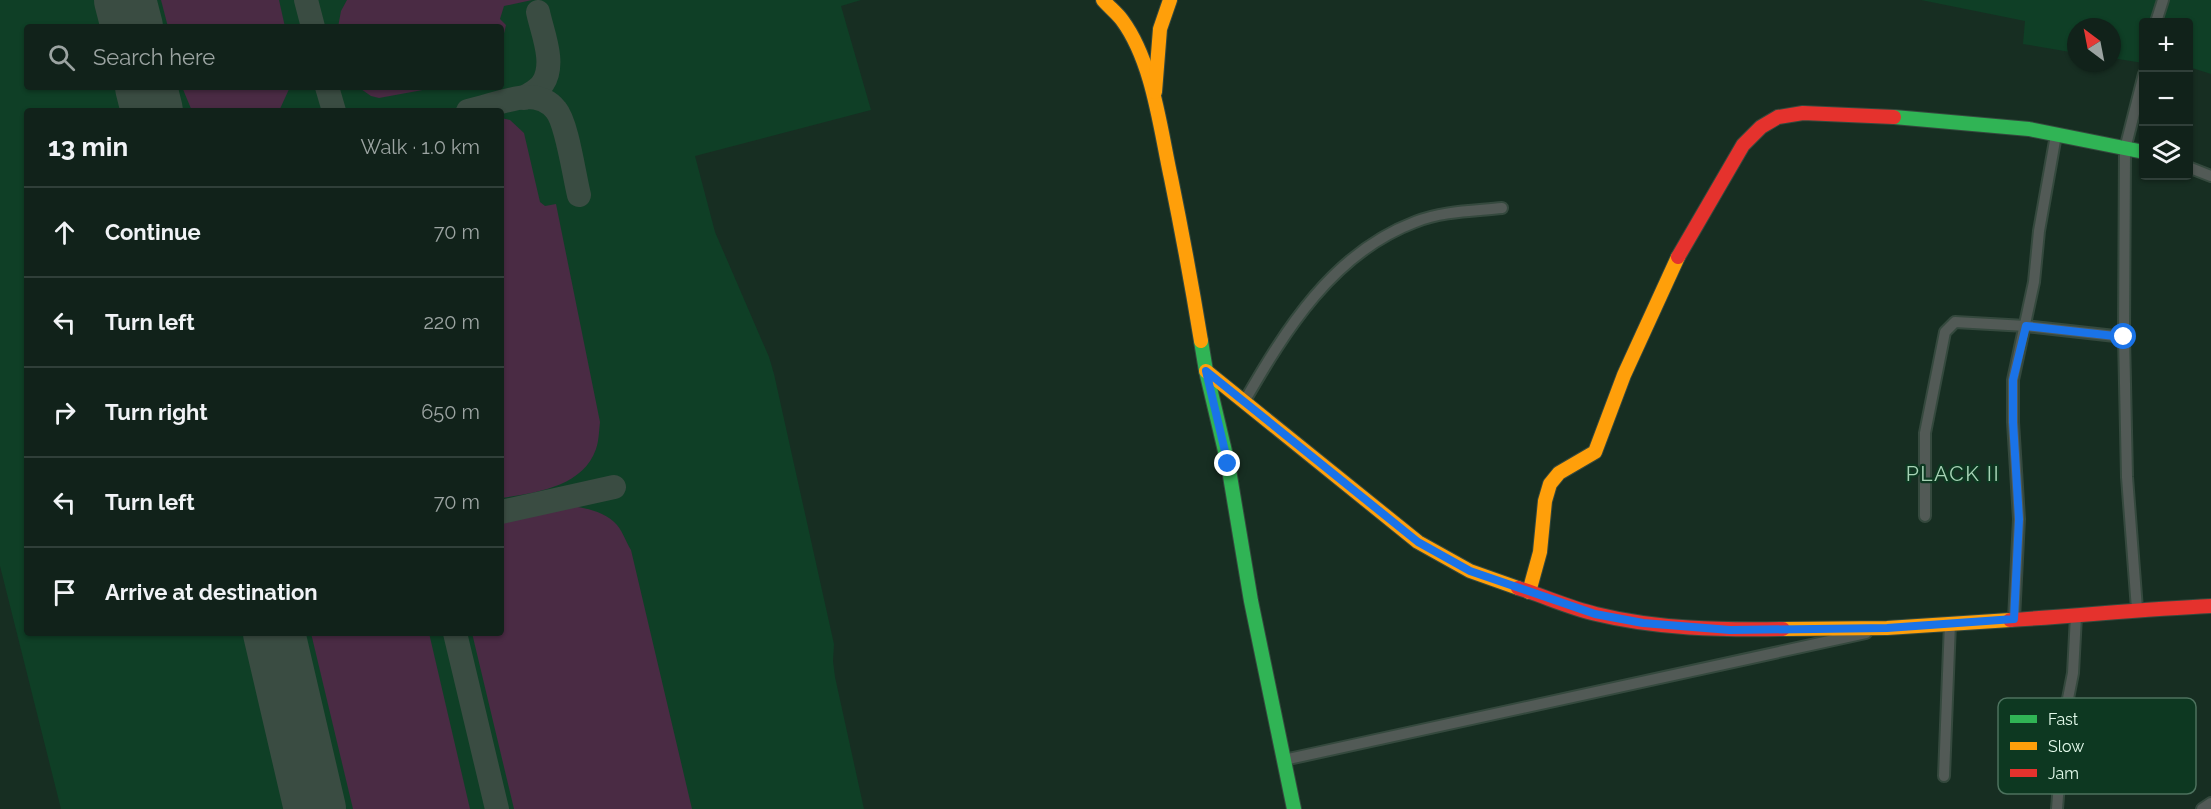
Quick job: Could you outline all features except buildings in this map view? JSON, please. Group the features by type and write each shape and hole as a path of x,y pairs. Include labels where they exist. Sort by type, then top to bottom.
{"street":[{"path":"1103,0 1122,20 1132,37 1143,61 1154,98 1187,255 1206,371 1228,464 1241,546 1294,809"},
{"path":"1154,98 1160,28 1170,0"},
{"path":"2157,18 2163,0"},
{"path":"2137,609 2127,477 2124,337 2125,149 2139,94"},
{"path":"1529,592 1541,546 1546,499 1554,478 1595,452 1624,375 1671,270 1743,145 1761,127 1778,117 1803,113 1885,115 1905,119 2015,127 2139,151"},
{"path":"2014,619 2019,519 2013,422 2013,380 2034,282 2039,231 2056,135"},
{"path":"2193,169 2211,176"},
{"path":"1244,402 1273,350 1320,287 1344,263 1385,236 1416,221 1502,208"},
{"path":"1925,516 1925,433 1945,332 1954,322 2026,326 2124,337"},
{"path":"1206,371 1418,542 1470,571 1595,614 1643,623 1730,630 1887,628 2076,616 2137,609 2211,606"},
{"path":"2068,698 2073,673 2076,616"},
{"path":"1944,776 1950,623"},
{"path":"1284,760 1887,628"},
{"path":"2057,809 2058,794"},
{"path":"2202,809 2211,803"}],"shaded area":[{"path":"0,0 861,0 841,6 871,110 695,156 715,232 769,357 774,374 834,644 835,677 864,809 61,809 0,566"},
{"path":"161,0 279,0 284,24 167,24"},
{"path":"347,0 532,0 504,6 500,19 506,25 504,33 504,24 339,24 341,11"},
{"path":"1921,0 2211,0 2211,74 2193,68 2193,18 2139,18 2139,62 2121,59 2121,18 2067,18 2067,51 2023,44 2025,21"},
{"path":"183,90 289,90 280,108 191,108"},
{"path":"362,90 423,90 379,98"},
{"path":"504,119 510,120 524,133 540,202 545,206 556,204 600,422 596,449 590,462 580,472 556,486 504,498"},
{"path":"568,506 601,514 612,520 619,528 631,550 692,809 514,809 473,636 504,636 504,518"},
{"path":"312,636 430,636 470,809 353,809"}],"taxiway":[{"path":"306,0 312,24"},
{"path":"524,98 537,90 547,75 547,48 538,12"},
{"path":"328,90 333,108"},
{"path":"479,108 527,97 550,104 556,110 564,126 579,195"},
{"path":"504,511 614,487"},
{"path":"456,636 497,809"}],"runway":[{"path":"125,0 131,24"},
{"path":"147,90 151,108"},
{"path":"275,636 315,809"}],"traffic: fast":[{"path":"1894,117 2029,129 2139,151"},
{"path":"1201,341 1228,464 1251,601 1294,809"}],"traffic: slow":[{"path":"1103,0 1120,17 1133,37 1148,75 1159,117 1201,341"},
{"path":"1155,92 1160,29 1170,0"},
{"path":"1529,592 1540,552 1545,501 1550,484 1559,473 1595,452 1624,375 1678,257"},
{"path":"1206,371 1418,542 1470,571 1518,588"},
{"path":"1783,629 1887,628 2010,620"}],"traffic: jam":[{"path":"1678,257 1743,145 1761,127 1778,117 1803,113 1894,117"},
{"path":"1518,588 1586,611 1642,623 1713,629 1783,629"},
{"path":"2010,620 2211,606"}],"district":[{"name":"PLACK II","path":"1953,473"}],"route":[{"path":"1228,464 1206,371 1418,542 1470,571 1595,614 1643,623 1730,630 1887,628 2014,619 2019,519 2015,474 2013,380 2026,326 2124,337"}]}
